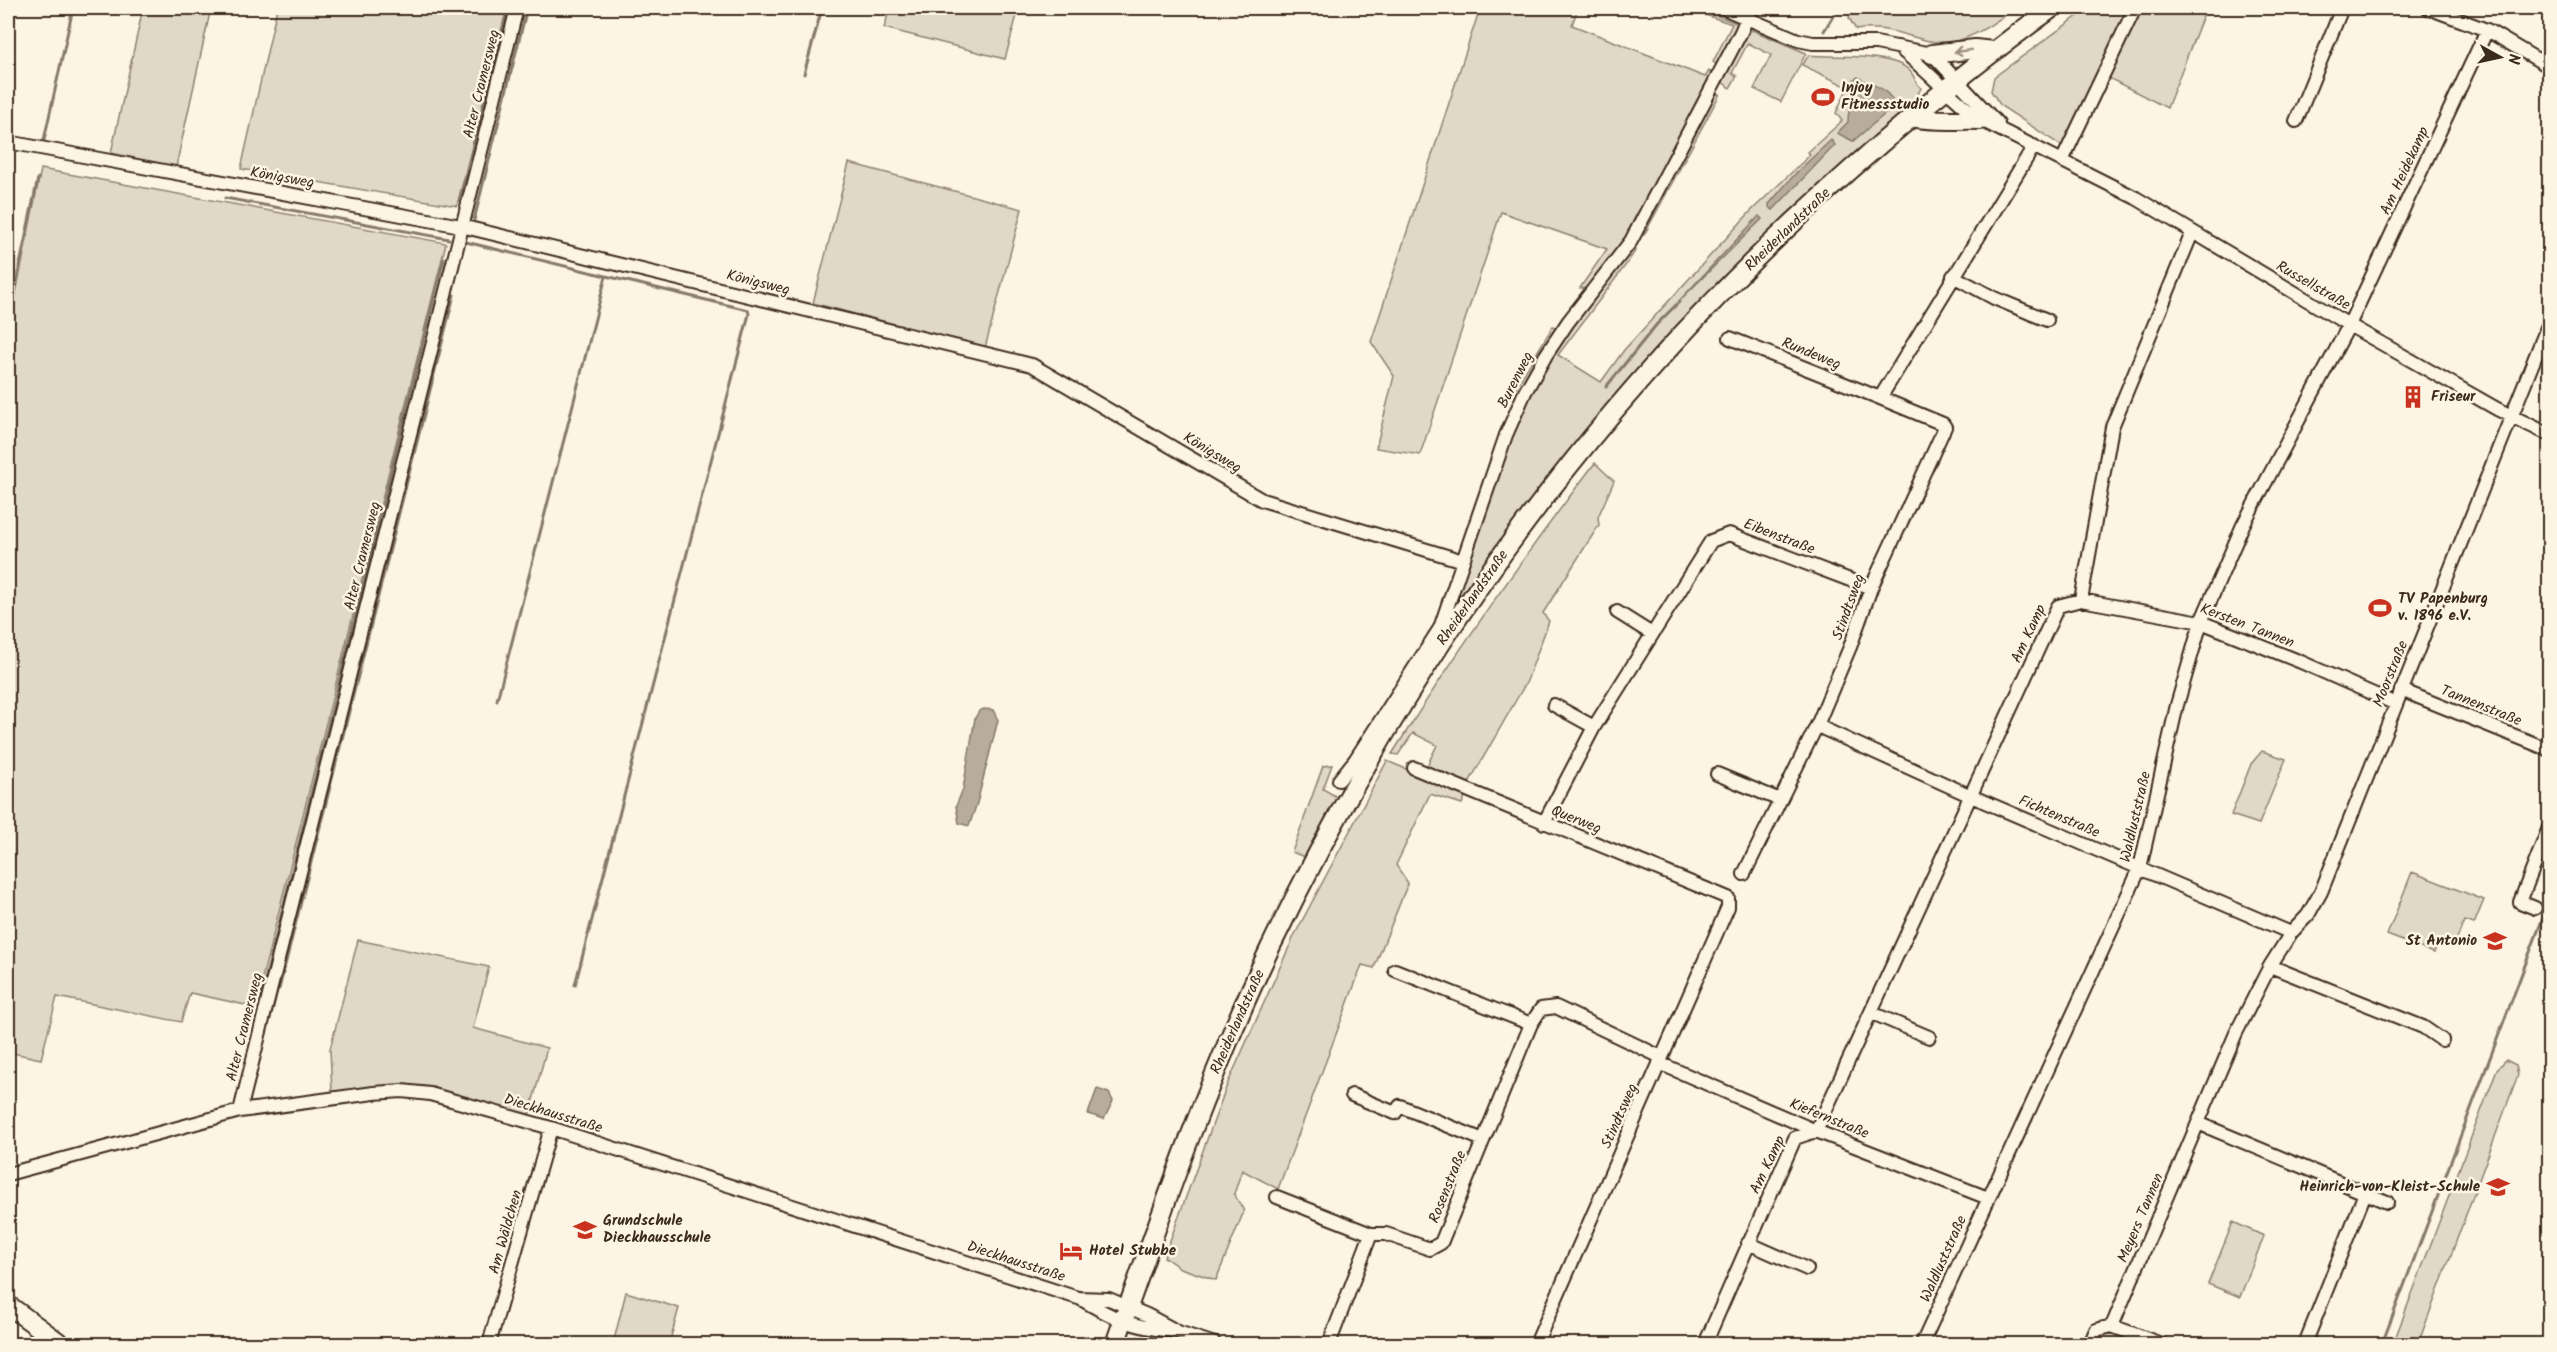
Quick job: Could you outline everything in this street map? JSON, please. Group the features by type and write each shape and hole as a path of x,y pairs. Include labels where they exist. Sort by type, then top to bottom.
{"main road":[{"name":"Rheiderlandstraße","path":"1115,1344 1204,1099 1269,952 1340,812 1421,675 1508,549 1568,467 1617,409 1696,321 1787,228 1912,117 2052,8"},
{"path":"1932,54 1975,49 1994,51"},
{"path":"1912,117 1928,120 1944,118 1981,120"},
{"path":"8,1305 62,1344"}],"street":[{"name":"Alter Cramersweg","path":"240,1111 517,8"},
{"path":"1723,8 1749,12 1798,40 1812,43 1876,43 1932,54"},
{"path":"2062,161 2135,8"},
{"path":"2296,122 2342,8"},
{"path":"2428,8 2487,30 2550,67"},
{"name":"Burenweg","path":"1339,780 1355,760 1440,628 1506,435 1525,392 1568,322 1631,241 1749,12"},
{"name":"Am Heidekamp","path":"2349,325 2487,30"},
{"name":"Russellstraße","path":"1898,47 1922,67 1951,85 2002,129"},
{"name":"Russellstraße","path":"1932,54 1951,85 1981,120 2136,198 2349,325 2511,416 2550,435"},
{"name":"Königsweg","path":"8,142 461,226 1032,365 1262,500 1463,561"},
{"path":"1880,398 2034,146"},
{"path":"2081,600 2112,427 2192,233"},
{"path":"1953,276 1994,298 2047,320"},
{"name":"Moorstraße","path":"2291,933 2308,915 2321,892 2550,320"},
{"name":"Waldluststraße","path":"1922,1344 2140,868 2177,705 2201,622 2243,525 2349,325"},
{"name":"Rundeweg","path":"1731,338 1943,424"},
{"name":"Stindtsweg","path":"1744,874 1818,723 1851,647 1871,588 1945,427 1943,424"},
{"name":"Eibenstraße","path":"1544,823 1594,728 1712,542 1730,534 1871,588"},
{"name":"Kersten Tannen","path":"2081,600 2201,622 2301,662 2396,704"},
{"name":"Am Kamp","path":"1705,1344 1795,1138 1816,1131 2058,606 2081,600"},
{"path":"1617,612 1652,634"},
{"name":"Tannenstraße","path":"2401,690 2550,750"},
{"path":"1554,705 1594,728"},
{"name":"Fichtenstraße","path":"1818,723 1824,729 1971,796 2291,933"},
{"name":"Querweg","path":"1414,768 1728,898"},
{"path":"1717,774 1780,800"},
{"path":"2535,908 2520,902 2550,825"},
{"name":"Stindtsweg","path":"1536,1344 1728,907 1728,898"},
{"name":"Meyers Tannen","path":"2090,1344 2096,1330 2112,1326 2236,1033 2270,966 2291,933"},
{"path":"2270,966 2423,1027 2442,1040"},
{"path":"1395,970 1531,1024 1541,1009 1556,1007 1660,1060"},
{"path":"1872,1013 1929,1037"},
{"name":"Rosenstraße","path":"1277,1197 1371,1234 1386,1234 1430,1249 1441,1243 1531,1024"},
{"name":"Kiefernstraße","path":"1660,1060 1816,1131 1988,1198"},
{"name":"Dieckhausstraße","path":"8,1174 240,1111 374,1093 402,1091 430,1094 551,1128 1078,1298 1108,1299 1125,1314 1215,1344"},
{"name":"Rosenstraße","path":"1352,1095 1395,1113 1400,1106 1483,1140"},
{"path":"2198,1123 2387,1202"},
{"name":"Am Wäldchen","path":"489,1344 551,1128"},
{"path":"2305,1344 2365,1193"},
{"path":"1329,1344 1371,1234"},
{"path":"1748,1243 1807,1269"},
{"path":"2112,1326 2160,1344"}],"shaded area":[{"path":"143,8 211,8 176,167 111,153"},
{"path":"277,8 507,8 457,206 241,169"},
{"path":"890,8 1019,8 1005,59 884,28"},
{"path":"1480,8 1578,8 1572,25 1705,77 1709,71 1714,77 1620,250 1590,289 1580,288 1607,249 1501,212 1420,455 1376,448 1394,376 1371,342"},
{"path":"1685,8 1696,8 1739,24 1719,66 1713,62 1732,24"},
{"path":"1851,8 1923,8 1938,14 1948,8 2016,8 1968,37 1951,42 1940,42 1882,29 1856,30 1849,18"},
{"path":"2089,8 2206,8 2167,108 2105,76 2069,151 2001,106 1991,91 1994,77"},
{"path":"1752,30 1806,53 1781,102 1754,89 1771,55 1748,43 1732,73 1737,76 1730,88 1721,81 1747,33"},
{"path":"1809,55 1888,60 1908,69 1921,88 1914,102 1810,195 1651,363 1445,625 1469,550 1527,395 1558,343 1629,250 1635,251 1558,355 1601,382 1624,350 1751,211 1810,155 1808,152 1842,121 1836,113 1848,87 1802,65"},
{"path":"1858,77 1888,94 1892,99 1892,108 1853,141 1837,133 1848,122 1856,85 1852,81"},
{"path":"1713,94 1720,94 1644,235 1641,231"},
{"path":"1831,140 1835,145 1773,210 1769,207 1769,204 1795,174"},
{"path":"849,163 1022,209 985,348 813,303"},
{"path":"41,169 446,243 255,1007 190,993 181,1022 57,997 41,1059 8,1052 8,333"},
{"path":"1759,216 1762,219 1677,303"},
{"path":"1553,326 1558,331 1518,397 1511,395"},
{"path":"1595,463 1614,481 1598,517 1599,525 1543,613 1549,621 1527,681 1467,786 1425,770 1437,745 1413,733 1398,755 1392,754 1490,606"},
{"path":"993,710 998,720 969,826 959,823 956,806 963,789 975,718 979,711"},
{"path":"2262,751 2286,759 2259,824 2231,815 2251,764"},
{"path":"1387,761 1466,794 1462,804 1430,794 1396,865 1408,883 1374,968 1362,965 1278,1189 1242,1170 1234,1194 1244,1211 1216,1280 1180,1268 1164,1257 1227,1085 1294,936"},
{"path":"1332,765 1323,789 1337,797 1304,857 1292,852 1323,766"},
{"path":"2412,872 2484,900 2474,924 2464,921 2454,947 2439,941 2434,953 2387,935"},
{"path":"358,940 489,967 473,1028 547,1048 529,1115 423,1086 380,1086 332,1093 330,1049"},
{"path":"2506,1060 2516,1065 2518,1075 2418,1344 2393,1344 2497,1069"},
{"path":"1097,1089 1109,1093 1113,1101 1104,1119 1088,1114"},
{"path":"2233,1222 2264,1236 2240,1297 2208,1284"},
{"path":"626,1292 679,1308 669,1344 613,1344"}],"waterway":[{"path":"44,140 73,8"},
{"path":"459,201 508,8"},
{"path":"474,220 527,8"},
{"path":"804,74 822,8"},
{"path":"1824,31 1838,8"},
{"path":"8,322 38,178"},
{"path":"225,198 449,239"},
{"path":"466,242 606,276 497,700"},
{"path":"262,992 444,258"},
{"path":"575,985 749,314 748,310 606,276"},
{"path":"279,989 454,295"},
{"path":"1606,387 1657,324 1679,302"},
{"path":"2382,1344 2550,899"}],"place":[{"name":"Injoy Fitnessstudio","path":"1823,97"},
{"name":"Friseur","path":"2413,397"},
{"name":"TV Papenburg v. 1896 e.V.","path":"2380,608"},
{"name":"St Antonio","path":"2495,941"},
{"name":"Heinrich-von-Kleist-Schule","path":"2498,1187"},
{"name":"Grundschule Dieckhausschule","path":"585,1230"},
{"name":"Hotel Stubbe","path":"1071,1251"}]}
